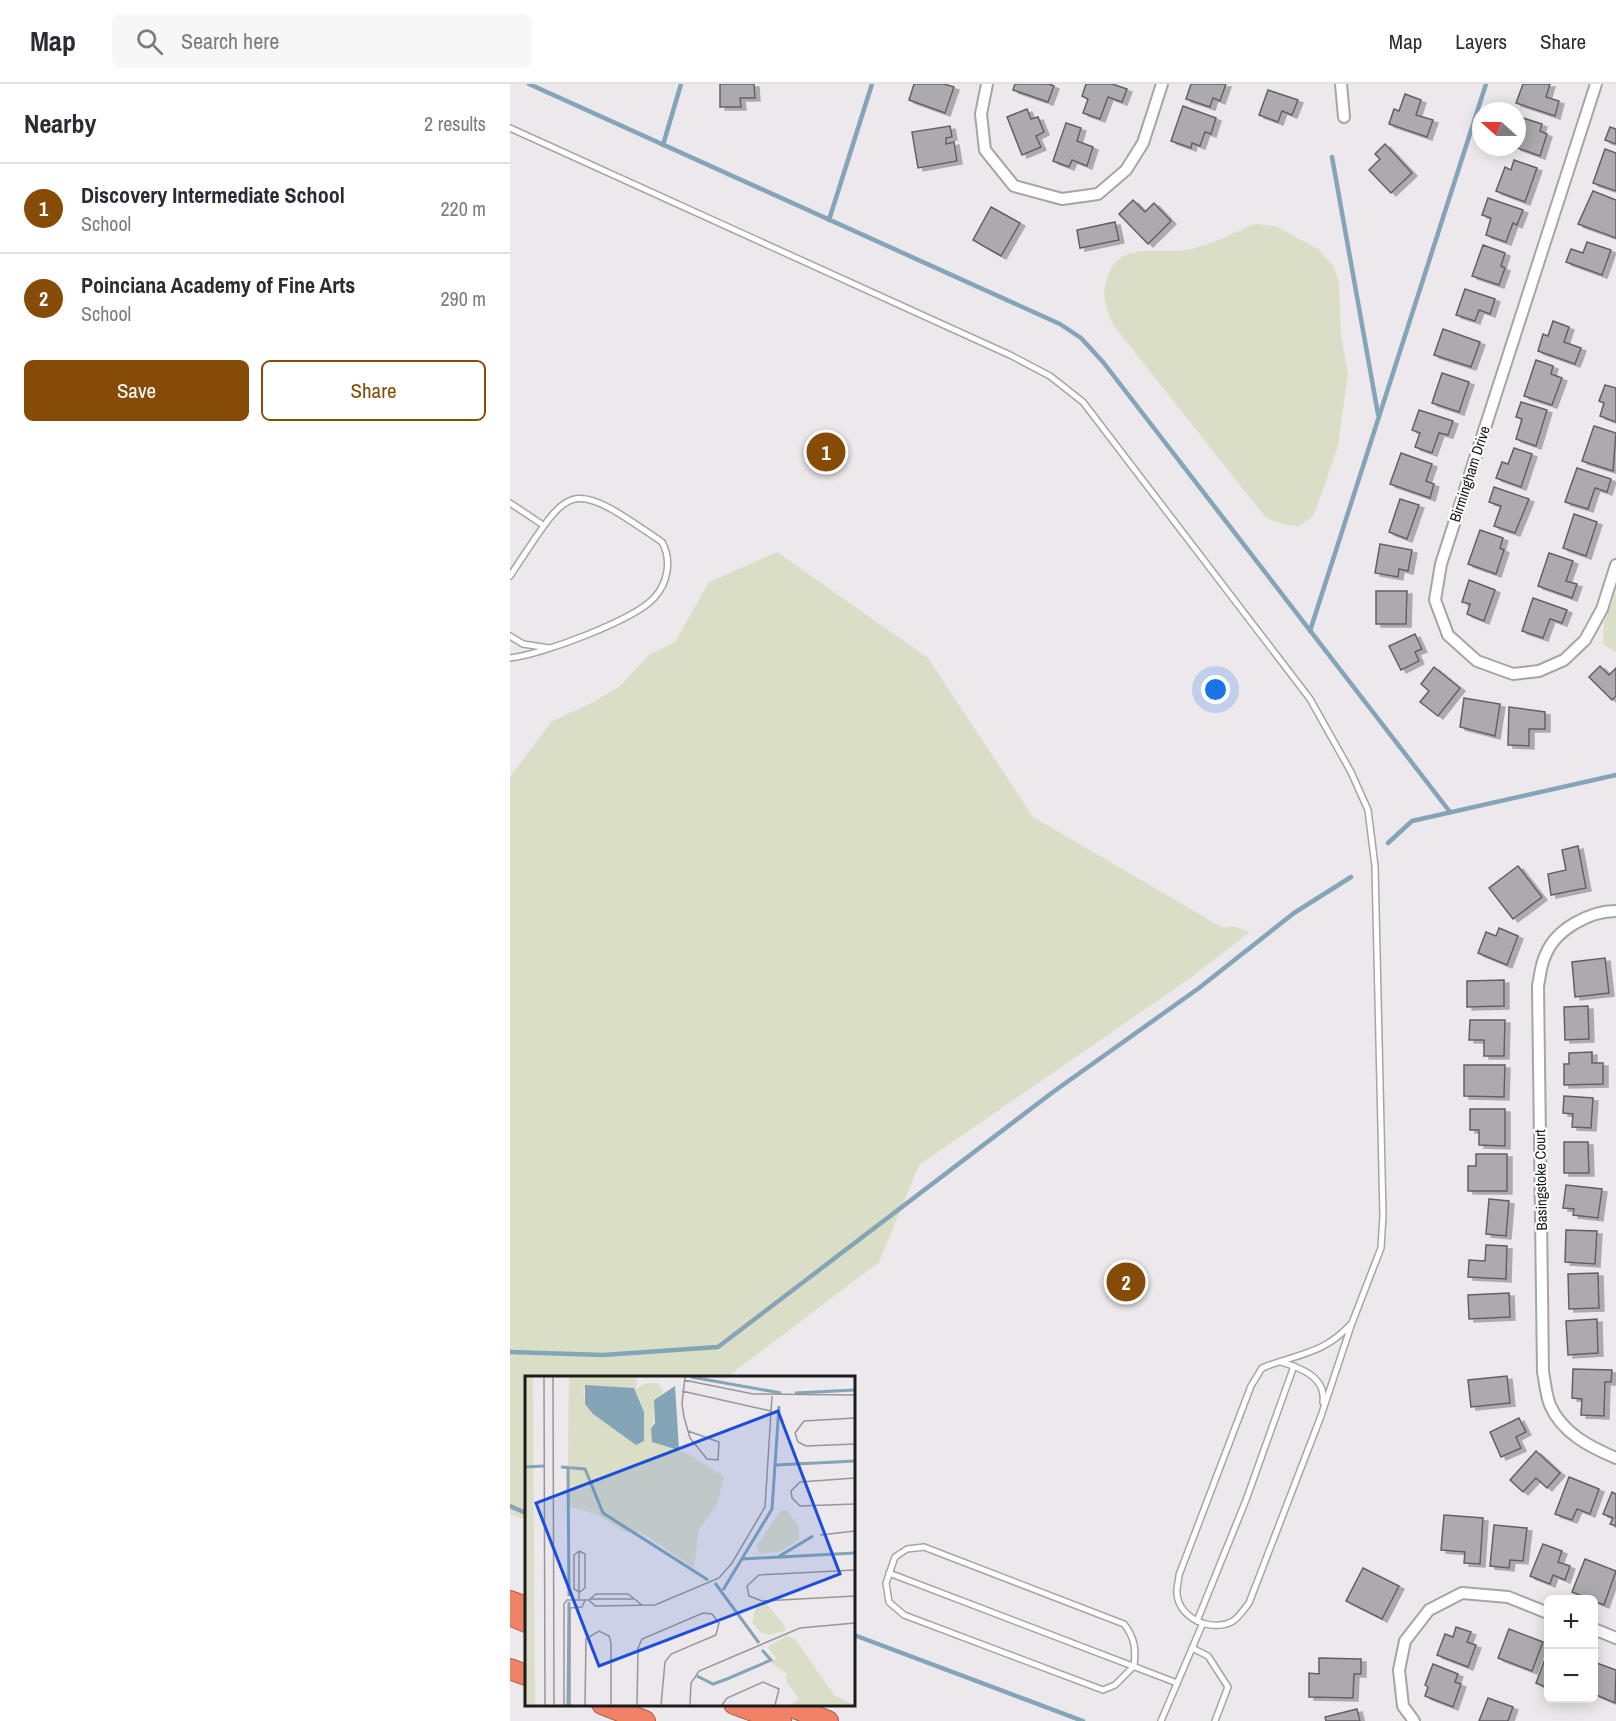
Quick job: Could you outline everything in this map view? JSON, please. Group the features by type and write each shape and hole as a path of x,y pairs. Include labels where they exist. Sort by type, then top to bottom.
{"highway":[{"path":"510,1601 525,1607"},
{"path":"510,1616 525,1622"},
{"path":"510,1669 525,1675"},
{"path":"607,1706 645,1721"},
{"path":"740,1706 781,1721"},
{"path":"789,1706 828,1721"}],"street":[{"path":"987,84 981,114 985,150 1014,186 1062,199 1098,194 1126,170 1143,143 1162,84"},
{"path":"1341,84 1344,117"},
{"name":"Birmingham Drive","path":"1596,84 1445,553 1435,600 1448,635 1477,661 1513,674 1539,671 1563,660 1585,640 1602,609 1616,565"},
{"name":"Basingstoke Court","path":"1616,911 1584,918 1562,933 1546,953 1538,986 1544,1372 1550,1405 1565,1428 1593,1448 1616,1458"},
{"path":"1414,1721 1403,1706 1399,1670 1405,1641 1429,1610 1462,1593 1508,1597 1544,1610"},
{"path":"1598,1631 1616,1638"}],"lane":[{"path":"510,128 1010,355 1050,376 1083,402 1310,699 1351,772 1368,810 1375,866 1383,1215 1381,1248 1352,1323 1321,1416 1250,1603 1233,1620 1217,1626 1200,1623 1184,1610 1176,1595 1179,1575 1251,1386 1263,1368 1279,1361 1307,1355 1339,1337 1352,1323"},
{"path":"510,576 543,525 563,502 574,497 597,500 662,542 668,560 666,579 655,597 648,603 616,621 531,656 510,658"},
{"path":"510,503 543,525"},
{"path":"510,636 523,644 550,648"},
{"path":"1279,1361 1316,1378 1324,1394 1321,1416"},
{"path":"1161,1721 1192,1648 1294,1366"},
{"path":"924,1547 1124,1624 1132,1634 1136,1650 1134,1666 1115,1684 1103,1690 904,1616 890,1602 886,1583 895,1557 907,1549 924,1547"},
{"path":"889,1572 1177,1683"},
{"path":"1192,1648 1208,1656 1228,1687 1215,1721"}],"green space":[{"path":"1255,224 1275,226 1318,249 1334,267 1339,282 1341,336 1348,373 1338,446 1314,515 1299,526 1286,525 1266,518 1114,326 1105,302 1104,290 1107,278 1113,265 1121,257 1144,251 1195,248"},
{"path":"777,552 928,658 1033,817 1223,928 1233,926 1250,932 1189,979 919,1165 879,1262 728,1376 525,1376 525,1520 510,1514 510,777 552,721 590,704 620,686 650,654 675,642 709,582"},
{"path":"1616,593 1616,652 1603,644 1604,622"}],"building":[{"path":"720,84 754,84 755,98 740,98 741,107 720,107"},
{"path":"914,84 944,84 954,87 945,113 909,100"},
{"path":"1015,84 1054,86 1048,102 1013,90"},
{"path":"1086,84 1112,84 1127,89 1122,102 1108,97 1100,119 1083,113 1088,99 1082,96"},
{"path":"1191,84 1226,84 1220,101 1213,98 1210,107 1186,99"},
{"path":"1523,84 1550,84 1546,97 1559,101 1555,116 1526,106 1526,102 1516,102"},
{"path":"1268,90 1298,100 1292,115 1282,111 1278,122 1259,115"},
{"path":"1405,94 1421,100 1416,115 1433,120 1427,137 1389,124 1394,109 1399,111"},
{"path":"1183,106 1216,118 1211,134 1205,132 1200,146 1192,143 1191,148 1171,141"},
{"path":"1027,109 1031,119 1038,117 1044,132 1036,136 1041,147 1022,155 1007,117"},
{"path":"1526,119 1542,124 1540,131 1547,134 1540,156 1526,151"},
{"path":"1066,123 1081,128 1077,141 1093,147 1087,166 1072,160 1069,167 1053,161"},
{"path":"950,126 952,137 946,138 946,144 954,142 957,161 918,168 912,132"},
{"path":"1610,127 1616,129 1616,144 1605,140"},
{"path":"1385,144 1412,173 1391,193 1369,170 1380,159 1375,154"},
{"path":"1605,149 1616,153 1616,191 1593,183"},
{"path":"1514,160 1537,168 1525,202 1496,191 1505,167 1511,170"},
{"path":"1593,191 1616,200 1616,238 1578,224"},
{"path":"1488,198 1523,210 1517,225 1513,223 1506,242 1486,235 1491,218 1482,215"},
{"path":"1133,200 1145,212 1154,203 1171,221 1148,244 1119,214"},
{"path":"991,207 1020,223 1001,256 973,240"},
{"path":"1115,222 1119,240 1080,248 1077,230"},
{"path":"1587,242 1611,250 1602,275 1566,262 1571,249 1583,253"},
{"path":"1483,245 1505,253 1501,266 1505,268 1499,285 1472,276"},
{"path":"1465,289 1495,299 1490,314 1479,310 1475,321 1456,315"},
{"path":"1553,321 1569,327 1564,342 1581,348 1575,364 1538,351 1543,334 1548,336"},
{"path":"1443,329 1480,342 1471,367 1434,355"},
{"path":"1536,360 1553,366 1551,374 1562,378 1552,405 1524,396"},
{"path":"1442,373 1469,382 1459,412 1432,403"},
{"path":"1605,385 1616,388 1616,422 1600,416 1604,403 1599,401"},
{"path":"1521,402 1547,410 1536,446 1516,439 1522,419 1516,417"},
{"path":"1419,410 1453,421 1448,435 1439,433 1432,453 1415,447 1420,433 1412,430"},
{"path":"1594,426 1616,433 1613,471 1582,461"},
{"path":"1514,448 1532,454 1521,487 1496,478 1502,462 1508,464"},
{"path":"1401,453 1432,464 1426,481 1434,484 1430,498 1390,484"},
{"path":"1577,468 1611,479 1607,492 1595,488 1588,509 1565,502"},
{"path":"1494,487 1529,499 1515,533 1494,526 1501,506 1489,502"},
{"path":"1400,499 1419,505 1407,539 1389,532"},
{"path":"1574,514 1597,522 1586,556 1563,548"},
{"path":"1480,530 1503,538 1500,548 1504,550 1496,574 1468,564"},
{"path":"1380,544 1412,550 1408,571 1399,569 1398,577 1375,573"},
{"path":"1549,553 1573,561 1566,581 1577,584 1572,598 1538,586"},
{"path":"1469,580 1495,590 1484,621 1467,614 1470,604 1462,602"},
{"path":"1376,591 1407,591 1406,624 1376,624"},
{"path":"1533,598 1567,610 1562,623 1550,619 1543,638 1522,631"},
{"path":"1415,634 1422,649 1415,652 1419,661 1401,670 1389,646"},
{"path":"1600,666 1609,675 1616,668 1616,696 1612,700 1589,677"},
{"path":"1434,667 1460,688 1438,716 1420,702 1429,691 1421,684"},
{"path":"1464,698 1500,704 1495,736 1460,727"},
{"path":"1509,707 1545,712 1545,729 1529,729 1529,746 1508,745"},
{"path":"1578,846 1586,888 1551,895 1548,874 1566,870 1562,850"},
{"path":"1518,866 1542,897 1513,919 1489,888"},
{"path":"1499,928 1518,936 1507,965 1478,953 1486,932 1496,936"},
{"path":"1605,958 1609,993 1575,997 1572,962"},
{"path":"1504,980 1504,1006 1467,1007 1467,981"},
{"path":"1588,1006 1589,1039 1565,1040 1564,1007"},
{"path":"1470,1020 1505,1020 1504,1056 1484,1056 1484,1040 1469,1040"},
{"path":"1592,1052 1592,1063 1603,1063 1603,1084 1564,1085 1564,1064 1569,1064 1569,1053"},
{"path":"1464,1065 1505,1065 1504,1097 1464,1096"},
{"path":"1564,1096 1593,1098 1591,1128 1572,1127 1573,1114 1563,1113"},
{"path":"1470,1109 1505,1109 1505,1146 1479,1145 1479,1130 1470,1130"},
{"path":"1564,1142 1588,1142 1589,1173 1564,1173"},
{"path":"1476,1154 1507,1154 1507,1191 1468,1191 1468,1166 1476,1166"},
{"path":"1566,1185 1602,1189 1598,1218 1573,1215 1574,1209 1563,1208"},
{"path":"1489,1199 1509,1201 1506,1236 1486,1234"},
{"path":"1566,1230 1597,1231 1595,1264 1565,1262"},
{"path":"1486,1245 1507,1246 1506,1279 1468,1277 1469,1260 1485,1261"},
{"path":"1598,1273 1599,1308 1569,1309 1568,1274"},
{"path":"1509,1293 1510,1317 1469,1319 1468,1295"},
{"path":"1597,1319 1598,1353 1568,1355 1566,1321"},
{"path":"1573,1369 1612,1370 1611,1382 1605,1382 1604,1416 1581,1415 1582,1399 1572,1398"},
{"path":"1507,1376 1510,1403 1471,1407 1468,1380"},
{"path":"1519,1418 1526,1432 1516,1437 1521,1448 1501,1457 1490,1432"},
{"path":"1536,1451 1560,1473 1547,1488 1536,1478 1523,1492 1510,1480"},
{"path":"1569,1477 1599,1489 1590,1514 1577,1509 1572,1520 1555,1514"},
{"path":"1612,1492 1616,1494 1616,1526 1610,1524 1613,1518 1603,1514"},
{"path":"1444,1515 1483,1518 1480,1564 1464,1563 1465,1552 1441,1550"},
{"path":"1494,1525 1527,1528 1523,1561 1510,1560 1509,1568 1490,1566"},
{"path":"1543,1544 1562,1551 1558,1562 1570,1566 1565,1580 1553,1575 1550,1584 1530,1576"},
{"path":"1585,1559 1616,1571 1604,1605 1598,1603 1598,1595 1579,1595 1572,1592"},
{"path":"1363,1568 1399,1586 1382,1619 1346,1601"},
{"path":"1456,1627 1471,1632 1467,1642 1476,1645 1468,1667 1437,1655 1445,1634 1453,1637"},
{"path":"1509,1629 1543,1642 1532,1671 1498,1658"},
{"path":"1319,1658 1361,1659 1361,1674 1354,1674 1353,1698 1309,1697 1309,1673 1319,1674"},
{"path":"1544,1662 1544,1686 1536,1683"},
{"path":"1598,1663 1616,1670 1615,1703 1598,1696"},
{"path":"1433,1664 1458,1674 1455,1682 1461,1684 1453,1707 1425,1696 1428,1687 1425,1685"},
{"path":"1488,1698 1513,1707 1508,1721 1479,1721"},
{"path":"1357,1709 1360,1721 1326,1721 1325,1717"}],"waterway":[{"path":"529,84 1060,324 1081,338 1103,362 1450,812"},
{"path":"663,145 681,84"},
{"path":"829,220 872,84"},
{"path":"1310,631 1486,84"},
{"path":"1332,157 1378,414"},
{"path":"1388,843 1412,821 1616,775"},
{"path":"510,1352 603,1355 718,1347 1053,1092 1199,988 1294,913 1351,877"},
{"path":"510,1506 525,1513"},
{"path":"855,1635 1083,1721"}],"place":[{"name":"Discovery Intermediate School","path":"826,452"},
{"name":"Poinciana Academy of Fine Arts","path":"1126,1282"}]}
